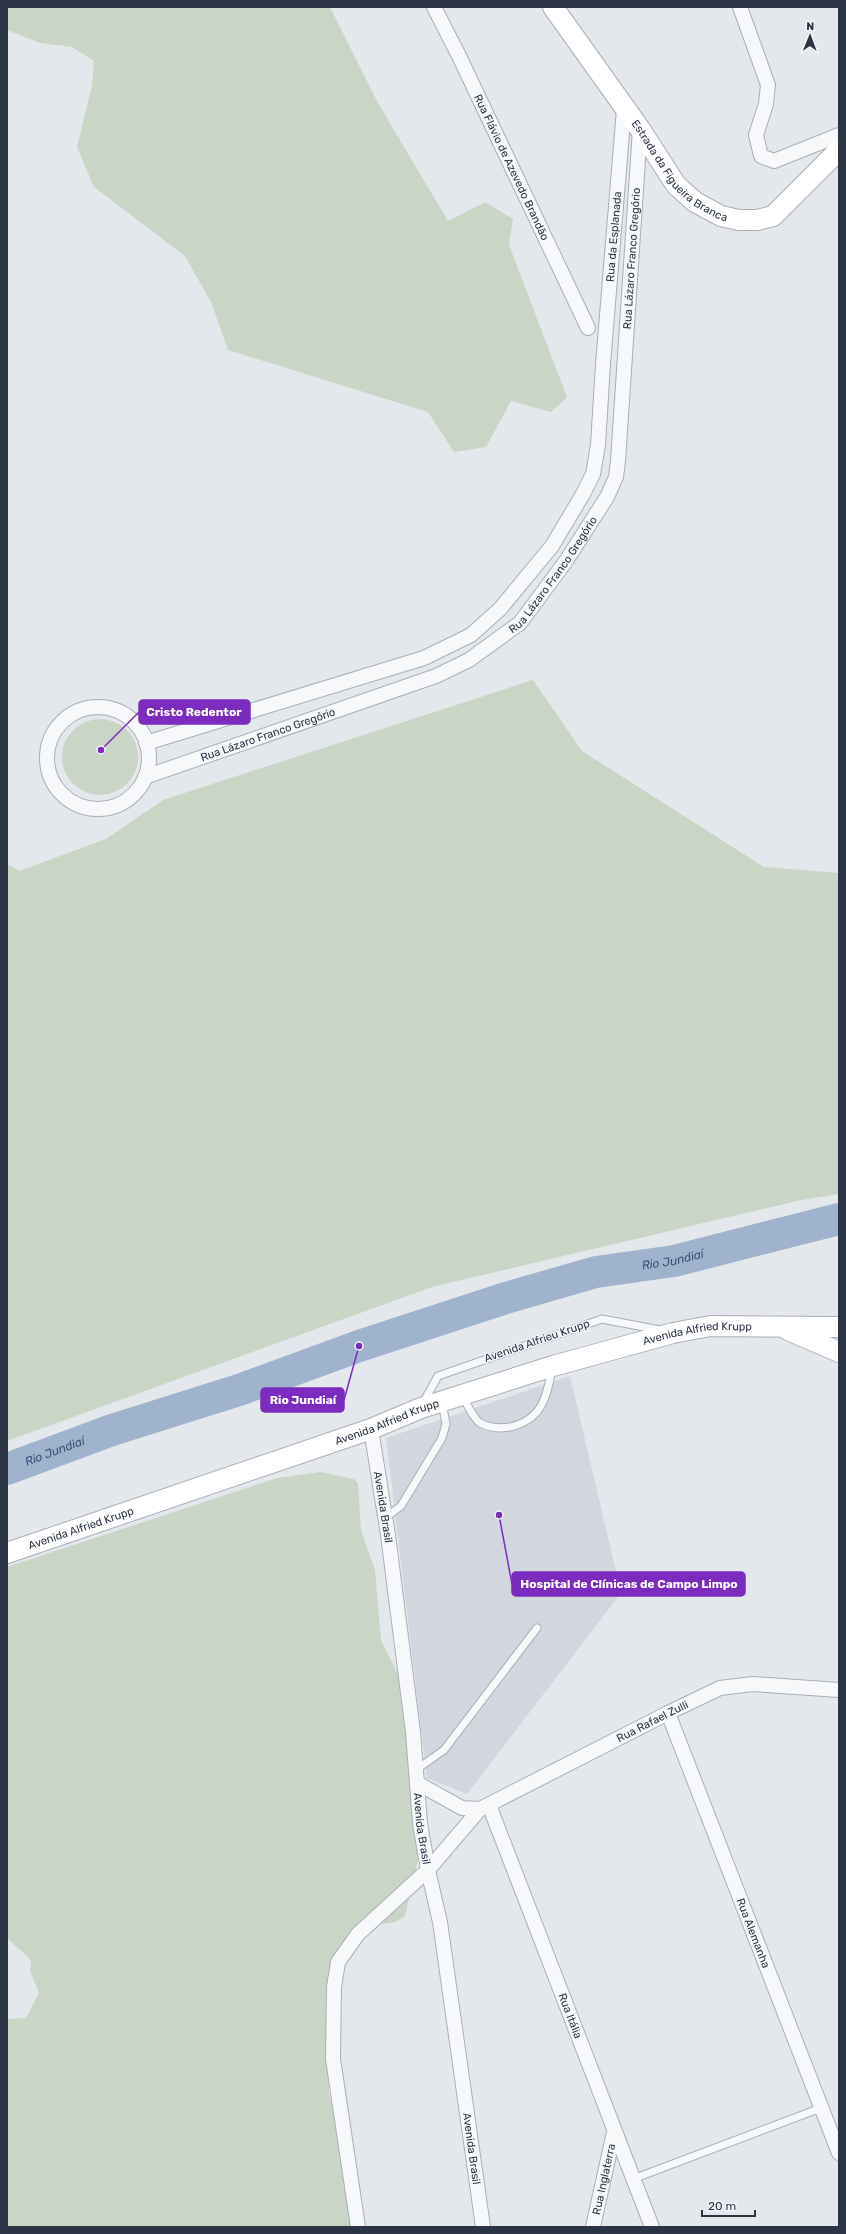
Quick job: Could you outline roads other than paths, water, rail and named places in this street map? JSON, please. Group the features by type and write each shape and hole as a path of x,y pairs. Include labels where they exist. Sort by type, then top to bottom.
{"main road":[{"name":"Estrada da Figueira Branca","path":"553,7 624,109 640,129 676,185 695,202 721,216 739,220 757,220 773,216 839,150"},
{"name":"Avenida Alfried Krupp","path":"7,1552 371,1429 421,1408 553,1366 674,1333 710,1326 775,1325 839,1327"},
{"path":"775,1325 818,1341 839,1352"}],"street":[{"name":"Rua Flávio de Azevedo Brandão","path":"434,7 460,58 588,328"},
{"path":"740,7 768,85 766,104 756,135 761,156 774,161 839,135"},
{"name":"Rua da Esplanada","path":"603,364 624,109"},
{"name":"Rua Lázaro Franco Gregório","path":"145,777 436,676 469,660 520,623 566,561 607,497 616,477 619,453 640,129"},
{"name":"Rua Lázaro Franco Gregório","path":"146,743 424,658 471,635 500,609 552,546 583,494 593,474 598,445 603,364"},
{"path":"552,546 566,561"},
{"path":"98,708 114,710 123,715 139,729 146,743 149,760 145,777 138,790 126,801 111,807 95,809 80,806 66,798 55,787 49,772 47,757 50,741 57,728 68,716 83,710 98,708"},
{"name":"Avenida Brasil","path":"371,1429 385,1518 417,1776 420,1823 428,1870 440,1922 483,2227"},
{"name":"Rua Rafael Zulli","path":"484,1807 720,1688 753,1684 839,1690"},
{"name":"Rua Alemanha","path":"668,1713 839,2153"},
{"path":"417,1776 462,1808 484,1807"},
{"path":"358,2227 333,2060 334,1987 338,1962 358,1934 428,1870 484,1807"},
{"name":"Rua Itália","path":"484,1807 652,2227"},
{"name":"Rua Inglaterra","path":"593,2227 614,2132"}],"lane":[{"name":"Avenida Alfrieu Krupp","path":"421,1408 438,1376 602,1319 674,1333"},
{"path":"462,1395 479,1422 498,1429 519,1424 536,1414 546,1397 553,1366"},
{"path":"385,1518 401,1506 442,1438 446,1424 442,1402"},
{"path":"417,1776 444,1750 537,1628"},
{"path":"633,2179 821,2108"}],"waterway":[{"name":"Rio Jundiaí","path":"7,1469 112,1430 239,1390 359,1346 506,1298 596,1272 674,1261 839,1219"}],"place":[{"name":"Cristo Redentor","path":"101,750"},
{"name":"Rio Jundiaí","path":"359,1346"},
{"name":"Hospital de Clínicas de Campo Limpo","path":"499,1515"}]}
